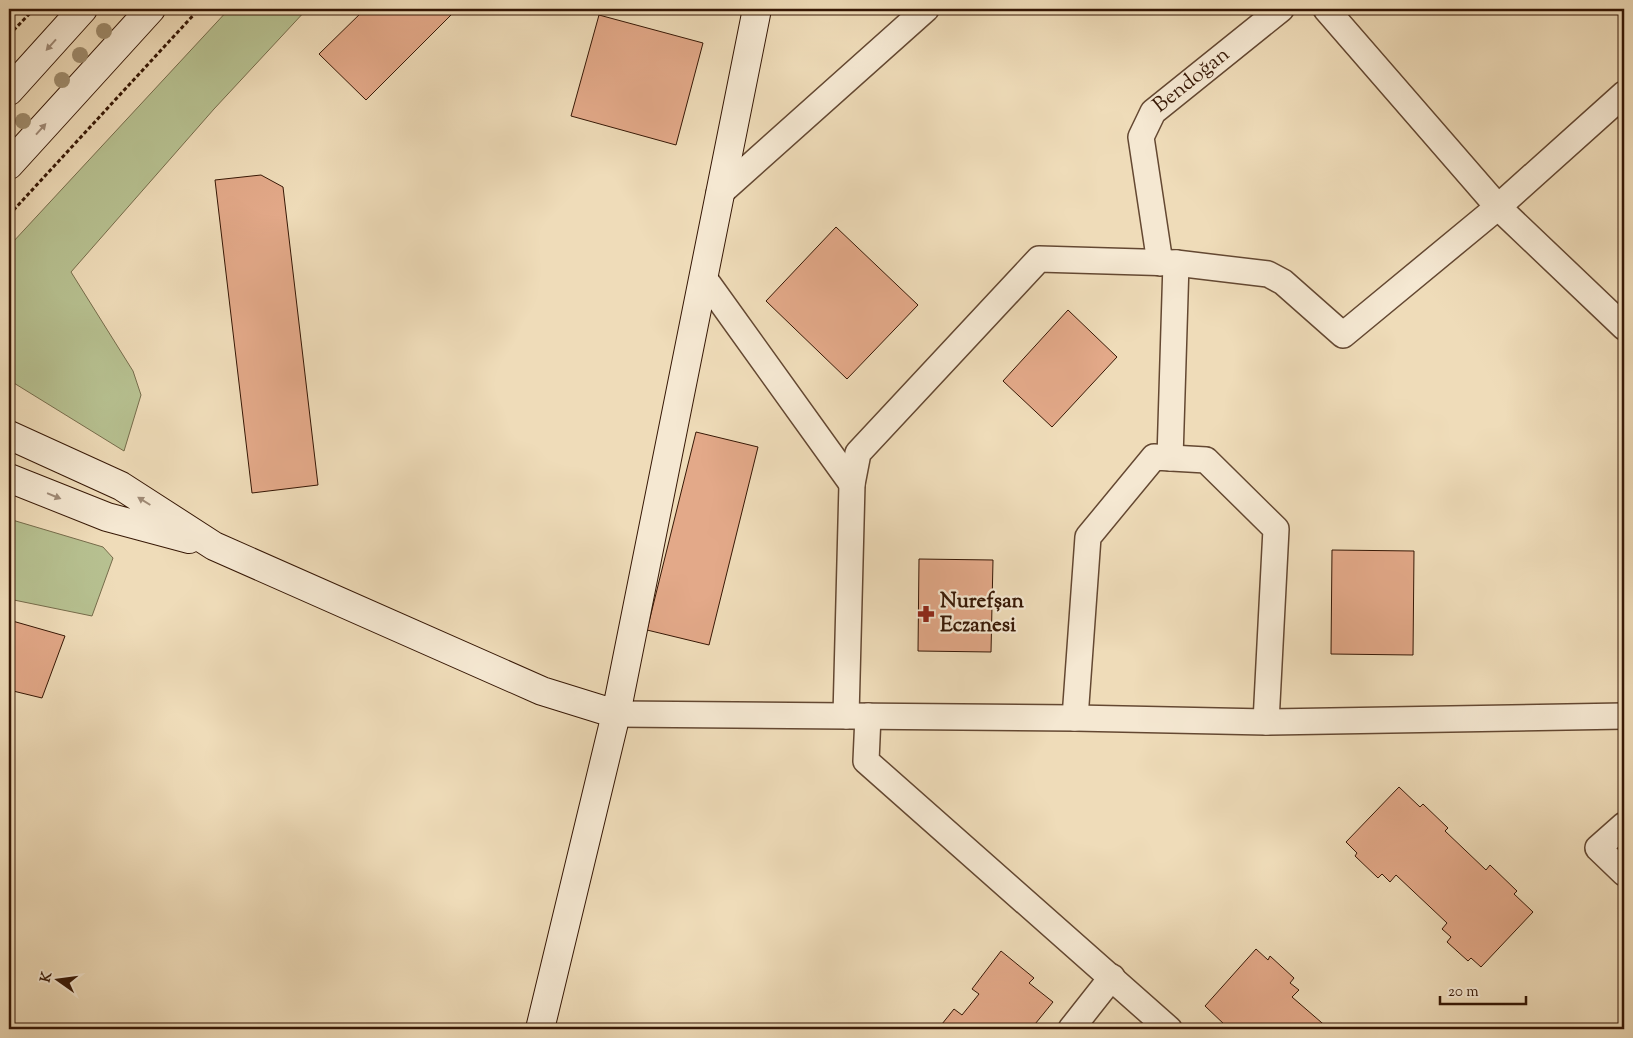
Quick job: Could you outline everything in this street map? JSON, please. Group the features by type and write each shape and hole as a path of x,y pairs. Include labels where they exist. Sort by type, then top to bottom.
{"street":[{"path":"9,91 83,9"},
{"path":"9,165 150,9"},
{"path":"540,1029 616,714 757,9"},
{"path":"719,194 926,9"},
{"name":"Bendoğan","path":"1170,458 1168,263 1141,137 1153,112 1281,9"},
{"path":"1326,9 1498,207 1624,327"},
{"path":"1169,1029 866,761 857,716 852,484 858,453 1039,259 1168,263 1268,274 1283,282 1343,335 1498,207 1624,94"},
{"path":"704,278 852,484"},
{"path":"9,436 121,486 214,546"},
{"path":"1075,718 1088,537 1154,457 1206,460 1276,529 1266,722"},
{"path":"9,478 107,517 214,546 542,692 616,714 1075,718 1266,722 1624,716"},
{"path":"1624,825 1598,848 1624,873"},
{"path":"1071,1029 1112,977"}],"path":[{"path":"9,35 34,9"},
{"path":"9,215 199,9"}],"green space":[{"path":"229,9 307,9 214,109 71,272 133,371 141,395 124,451 9,380 9,250 12,243"},
{"path":"9,519 103,547 113,558 92,616 9,599"}],"building":[{"path":"365,9 457,9 366,100 319,54"},
{"path":"599,15 703,43 676,145 571,116"},
{"path":"261,175 283,187 318,485 252,493 215,180"},
{"path":"836,227 918,305 847,379 766,301"},
{"path":"1068,310 1117,357 1052,427 1003,381"},
{"path":"696,432 758,447 709,645 647,630"},
{"path":"1332,550 1414,551 1413,655 1331,654"},
{"path":"919,559 993,560 991,652 918,651"},
{"path":"9,620 65,636 42,698 9,690"},
{"path":"1399,787 1420,807 1423,804 1448,828 1445,831 1486,870 1490,865 1517,891 1514,894 1533,912 1481,967 1471,958 1468,961 1447,942 1451,937 1442,929 1447,923 1396,875 1390,882 1382,874 1378,878 1355,856 1357,853 1346,842"},
{"path":"1256,949 1268,960 1270,956 1294,978 1290,983 1299,990 1292,997 1329,1029 1224,1029 1226,1026 1205,1006"},
{"path":"1001,951 1034,978 1029,983 1053,1002 1031,1029 938,1029 954,1009 962,1015 979,994 972,989"}],"place":[{"name":"Nurefşan Eczanesi","path":"926,614"}]}
